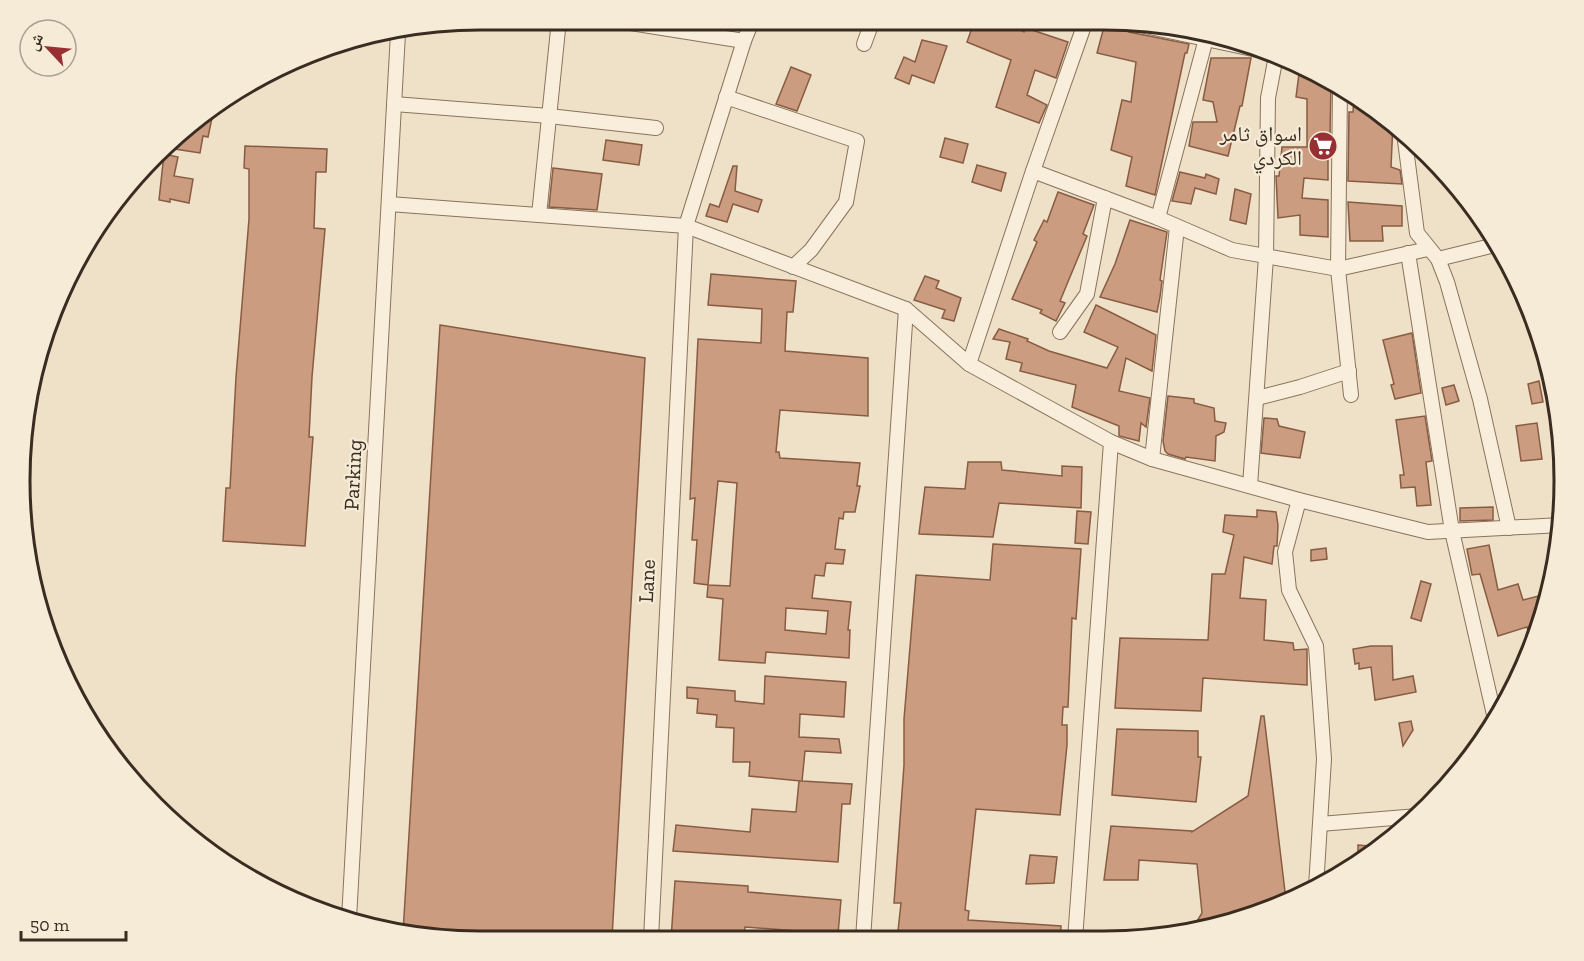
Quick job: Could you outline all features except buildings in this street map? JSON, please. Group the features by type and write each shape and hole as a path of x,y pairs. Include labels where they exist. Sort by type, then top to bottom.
{"street":[{"path":"539,215 558,30"},
{"path":"675,30 744,41"},
{"name":"Lane","path":"651,931 686,226 748,30"},
{"path":"864,44 869,30"},
{"path":"969,364 1032,171 1082,30"},
{"name":"Parking","path":"350,912 398,38"},
{"path":"1158,218 1205,42"},
{"path":"1250,486 1266,257 1268,98 1277,64"},
{"path":"726,97 857,141 846,202 811,250 793,267"},
{"path":"1340,97 1338,269 1351,396"},
{"path":"394,105 549,116 656,128"},
{"path":"1406,147 1417,233 1438,259 1447,282 1477,389 1509,528"},
{"path":"1032,171 1158,218 1232,250 1266,257 1338,269 1428,249"},
{"path":"1060,332 1087,294 1105,198"},
{"path":"389,204 686,226 906,309 969,364 1111,442 1152,459 1299,500 1428,532 1551,528"},
{"path":"1152,459 1177,227"},
{"path":"1438,259 1489,247"},
{"path":"1408,253 1452,531 1493,708"},
{"path":"864,931 906,309"},
{"path":"1257,398 1349,371"},
{"path":"1076,931 1111,442"},
{"path":"1299,500 1284,552 1289,590 1316,646 1324,759 1317,877"},
{"path":"1320,824 1403,817"}],"place":[{"name":"اسواق ثامر الكردي","path":"1323,146"}]}
